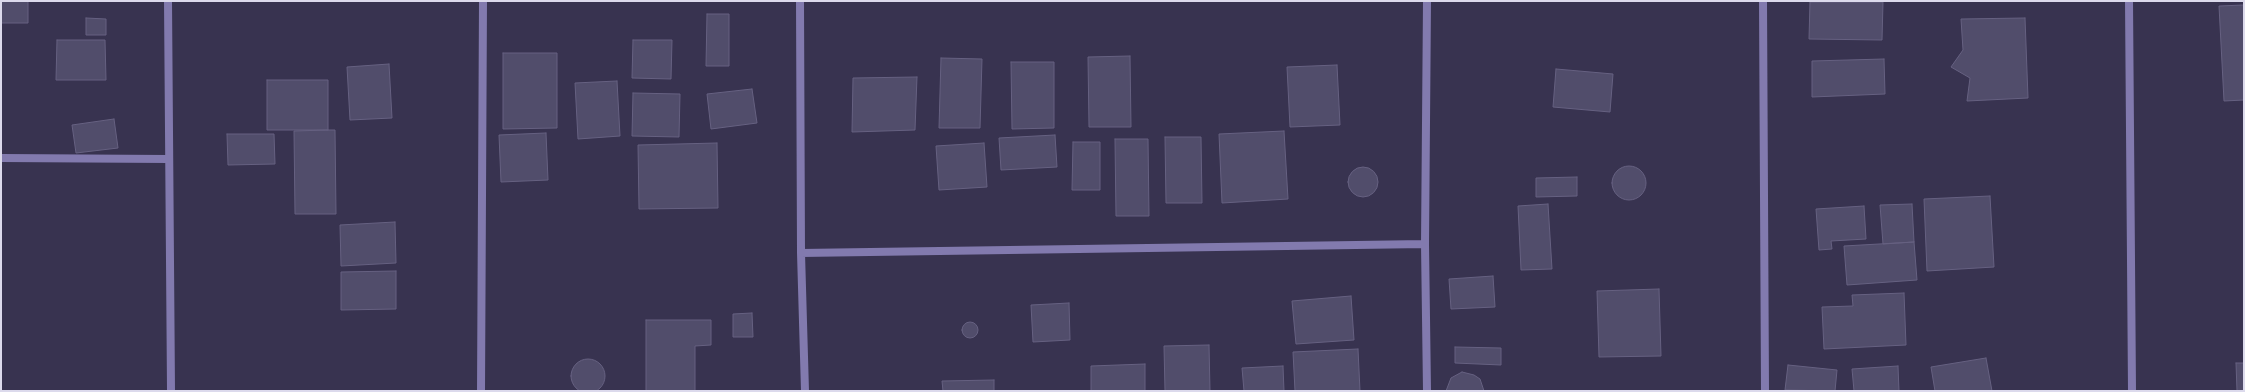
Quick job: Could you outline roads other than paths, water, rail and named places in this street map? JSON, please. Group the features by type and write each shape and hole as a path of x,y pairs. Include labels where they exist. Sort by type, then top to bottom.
{"street":[{"path":"168,1 171,391"},
{"path":"481,391 483,1"},
{"path":"800,1 801,253 804,391"},
{"path":"1427,1 1425,244 1427,391"},
{"path":"1763,1 1765,391"},
{"path":"2129,1 2132,391"},
{"path":"1,158 169,159"},
{"path":"801,253 1425,244"}]}
